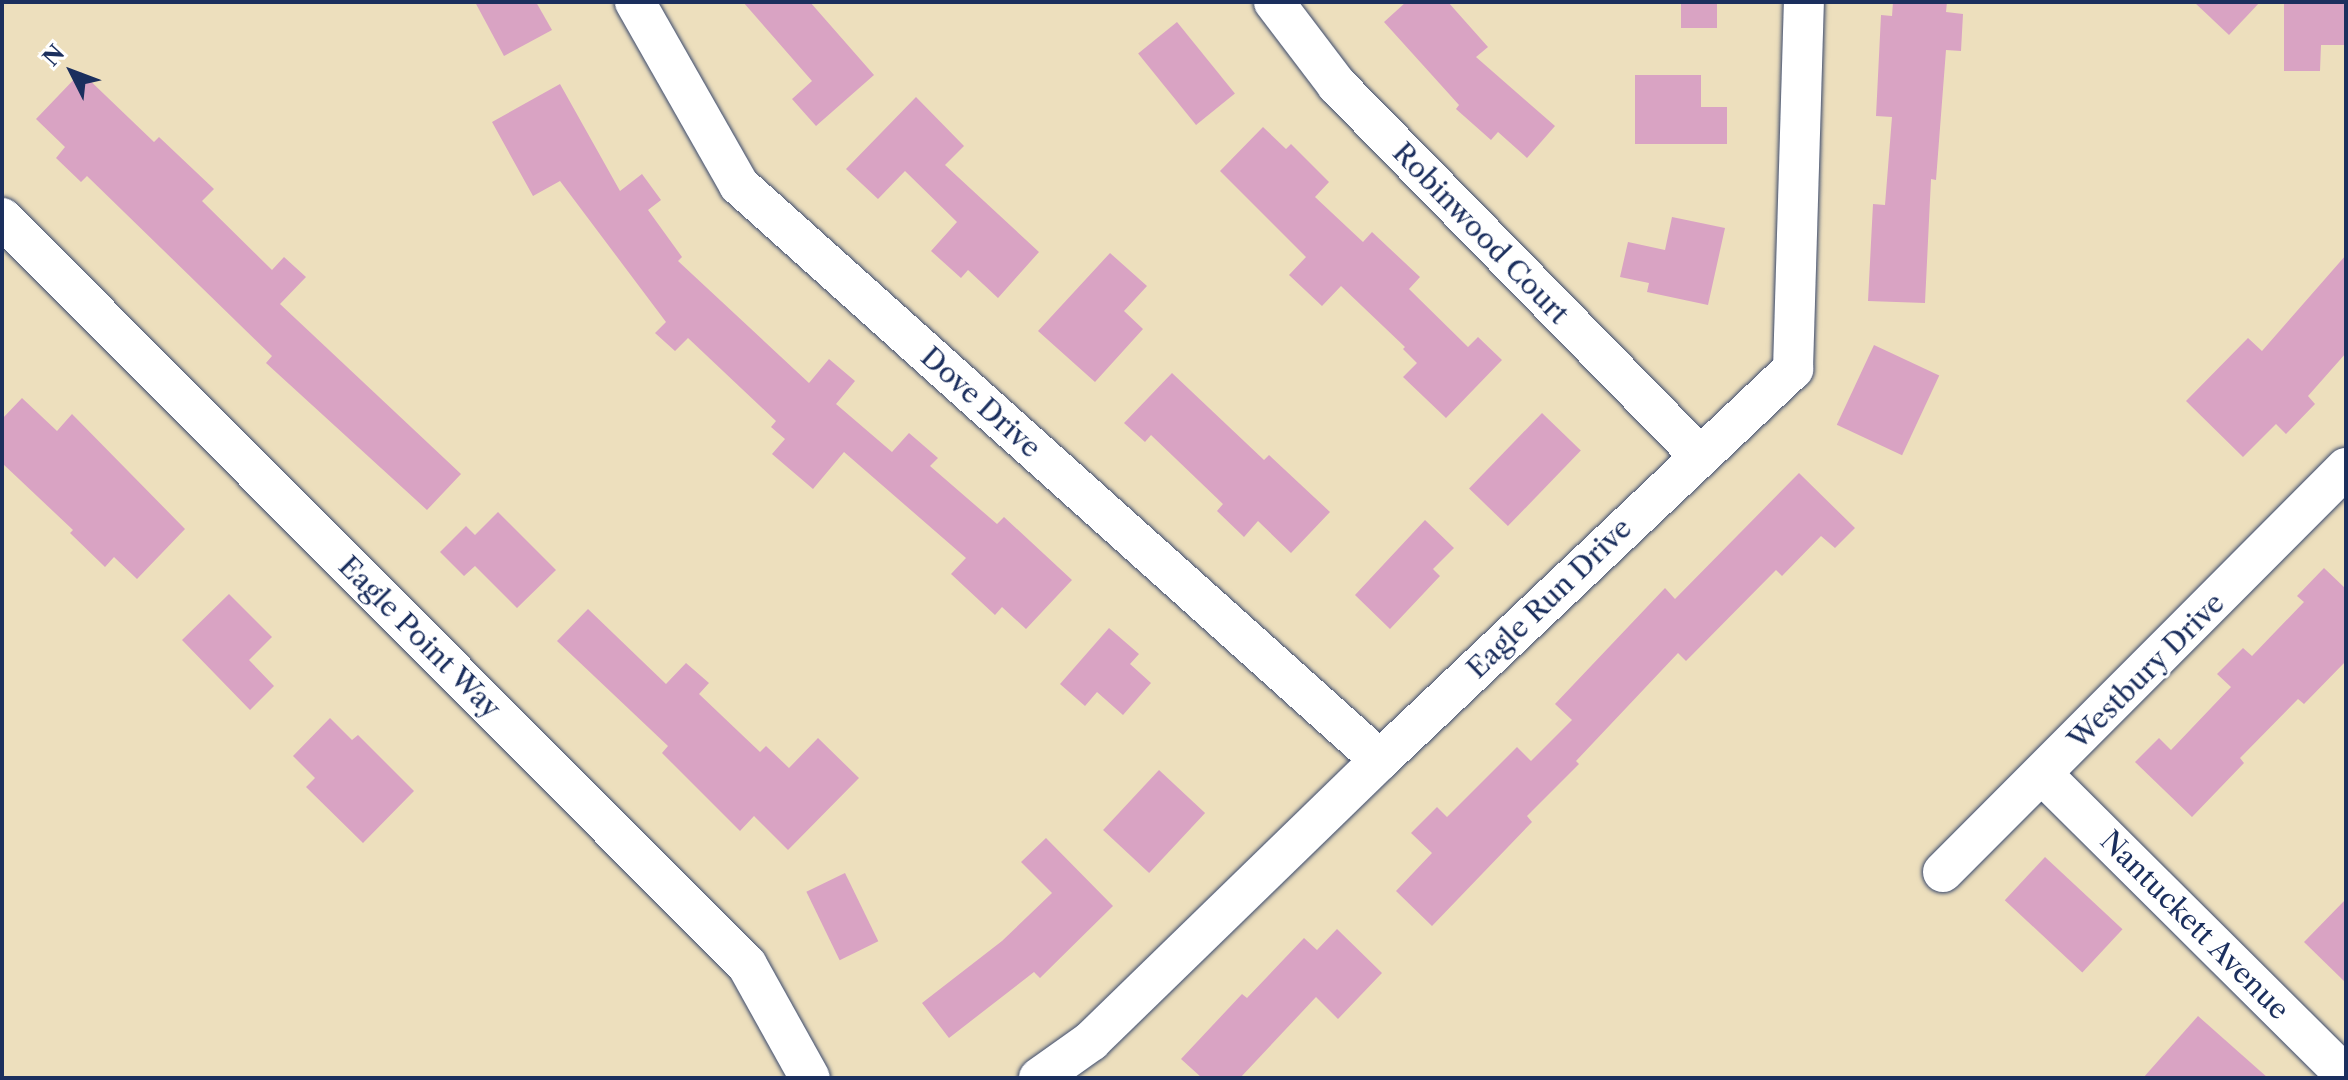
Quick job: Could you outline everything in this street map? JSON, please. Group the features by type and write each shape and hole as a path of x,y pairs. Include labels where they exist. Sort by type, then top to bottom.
{"street":[{"name":"Dove Drive","path":"635,2 739,185 1380,760"},
{"name":"Robinwood Court","path":"1274,2 1337,85 1699,455"},
{"name":"Eagle Run Drive","path":"1039,1078 1091,1041 1380,760 1793,369 1804,2"},
{"name":"Eagle Point Way","path":"2,218 747,965 810,1078"},
{"name":"Westbury Drive","path":"1943,872 2346,468"},
{"name":"Nantuckett Avenue","path":"2043,775 2346,1076"}],"building":[{"path":"475,2 536,2 552,30 504,56"},
{"path":"743,2 810,2 874,75 816,126 792,99 812,81"},
{"path":"1406,2 1448,2 1488,47 1476,57 1555,126 1527,158 1498,132 1491,140 1456,109 1459,105 1384,22"},
{"path":"1681,2 1717,2 1717,28 1681,28"},
{"path":"1893,2 1947,2 1946,12 1963,14 1961,51 1946,50 1936,180 1931,179 1925,303 1868,301 1873,204 1885,205 1892,117 1876,116 1881,15 1892,16"},
{"path":"2194,2 2260,2 2229,35"},
{"path":"2284,2 2346,2 2346,45 2321,45 2320,71 2284,71"},
{"path":"1177,22 1235,93 1196,125 1138,53"},
{"path":"81,72 154,142 159,137 214,189 202,201 272,270 284,257 306,277 280,304 461,474 427,510 266,363 272,356 87,176 81,182 56,158 65,147 36,119"},
{"path":"1635,75 1701,75 1701,107 1727,107 1727,144 1635,144"},
{"path":"560,84 620,191 642,174 661,200 648,210 682,257 678,261 809,383 829,359 855,381 836,404 892,452 909,433 938,458 930,466 997,524 1004,517 1072,580 1026,629 1002,607 995,615 951,574 966,558 844,452 813,489 772,454 785,439 771,427 776,421 688,338 675,351 655,333 666,322 560,181 533,196 492,122"},
{"path":"916,97 964,146 945,165 1039,252 998,298 968,270 961,278 931,251 957,222 905,171 878,199 846,169"},
{"path":"1263,127 1286,149 1291,144 1329,182 1315,197 1363,242 1372,232 1420,277 1409,289 1468,347 1478,337 1502,360 1446,418 1403,377 1417,363 1403,349 1405,347 1341,286 1322,306 1289,275 1306,257 1220,171"},
{"path":"1672,217 1725,228 1708,305 1647,292 1649,283 1620,277 1628,242 1665,250"},
{"path":"1110,253 1147,286 1124,311 1143,329 1095,382 1038,331"},
{"path":"2346,255 2346,353 2308,396 2315,404 2286,434 2276,424 2243,457 2186,401 2248,338 2262,351"},
{"path":"1874,345 1939,375 1902,455 1837,425"},
{"path":"1172,373 1264,460 1269,455 1330,512 1291,553 1258,521 1244,537 1217,511 1223,504 1151,435 1145,442 1124,423"},
{"path":"22,398 57,431 72,414 185,529 137,579 114,557 105,567 70,533 73,530 2,463 2,419"},
{"path":"1542,413 1581,451 1508,526 1469,489"},
{"path":"1799,473 1855,528 1835,548 1821,536 1782,576 1776,570 1686,661 1678,653 1576,761 1579,764 1527,816 1532,822 1432,926 1396,891 1432,853 1411,833 1437,807 1447,817 1517,747 1531,761 1572,720 1555,704 1665,588 1675,599"},
{"path":"498,512 556,570 517,608 475,566 464,576 440,552 466,526 475,535"},
{"path":"1425,520 1454,548 1433,569 1440,576 1390,629 1355,595"},
{"path":"2324,568 2346,589 2346,661 2304,704 2298,699 2240,758 2244,763 2192,817 2135,762 2159,738 2171,750 2231,687 2217,674 2243,648 2252,656 2304,602 2297,596"},
{"path":"229,594 272,637 249,660 274,686 250,710 182,640"},
{"path":"588,609 666,684 686,663 709,683 699,694 760,752 766,746 789,768 818,738 859,778 788,850 754,816 740,831 662,753 668,746 557,641"},
{"path":"1109,628 1139,654 1130,664 1151,683 1123,715 1097,692 1085,706 1060,684"},
{"path":"330,718 352,740 358,735 414,791 363,843 306,787 315,778 293,756"},
{"path":"1159,770 1205,813 1149,873 1103,830"},
{"path":"1046,838 1113,906 1040,978 1034,972 949,1038 922,1003 1002,941 1052,893 1021,862"},
{"path":"2045,857 2123,929 2082,972 2005,900"},
{"path":"845,873 878,941 840,960 806,892"},
{"path":"2346,899 2346,983 2304,942"},
{"path":"1337,929 1382,973 1338,1019 1316,997 1240,1078 1202,1078 1181,1059 1242,994 1247,998 1304,938 1317,950"},
{"path":"2198,1016 2268,1078 2143,1078"}]}
